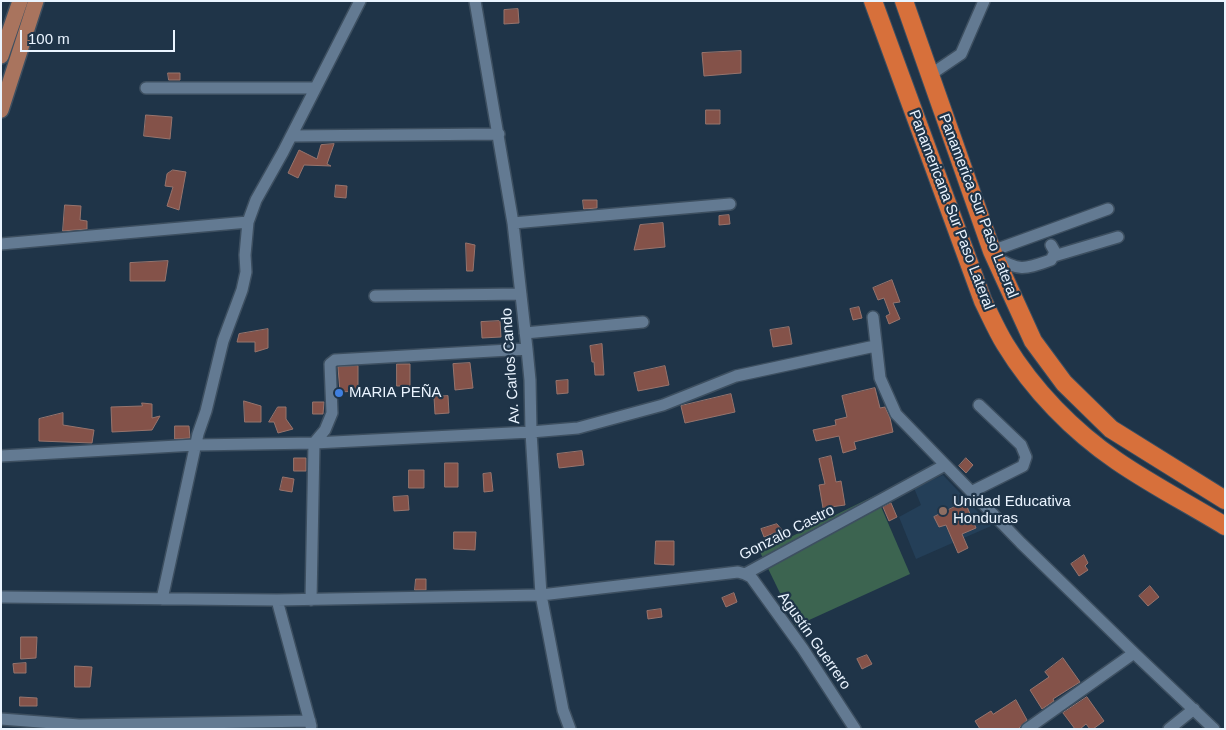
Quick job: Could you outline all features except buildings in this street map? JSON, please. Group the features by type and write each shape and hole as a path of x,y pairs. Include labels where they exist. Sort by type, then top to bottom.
{"highway":[{"name":"Panamericana Sur Paso Lateral","path":"873,1 982,301 1005,344 1028,376 1051,403 1082,434 1117,461 1225,526"},
{"name":"Panamerica Sur Paso Lateral","path":"904,1 993,254 1033,341 1064,383 1111,429 1225,500"}],"main road":[{"path":"1,56 20,1"},
{"path":"1,110 36,1"}],"street":[{"path":"162,599 195,445 206,411 223,341 242,290 246,272 245,255 248,222 256,200 360,1"},
{"name":"Av. Carlos Cando","path":"475,1 513,222 530,380 531,432 541,594 563,710 570,729"},
{"path":"930,75 961,54 984,1"},
{"path":"146,88 315,88"},
{"path":"291,136 499,134"},
{"path":"513,222 730,204"},
{"path":"993,254 1108,209"},
{"path":"1,244 248,222"},
{"path":"993,254 1005,263 1022,269 1051,260 1052,250 1118,237"},
{"path":"375,296 521,294"},
{"path":"873,317 880,378 896,414 1021,542 1214,729"},
{"path":"525,333 643,322"},
{"path":"1,456 195,445 314,443 578,428 663,405 736,376 875,346"},
{"path":"311,600 314,443 326,430 332,412 330,364 335,360 527,349"},
{"path":"972,491 1023,466 1026,457 1021,446 980,405"},
{"name":"Gonzalo Castro","path":"1,597 311,600 541,594 738,572 745,574 945,465"},
{"name":"Agustín Guerrero","path":"745,574 750,577 803,649 855,729"},
{"path":"1,719 79,725 310,725 277,600"},
{"path":"1027,729 1134,653"},
{"path":"1169,729 1194,709"}],"shaded area":[{"name":"Unidad Educativa Honduras","path":"943,475 991,526 916,559 899,517 921,505 914,488"}],"green space":[{"path":"876,495 910,574 796,626 760,552"}],"place":[{"name":"MARIA PEÑA","path":"339,393"},
{"name":"Unidad Educativa Honduras","path":"943,511"}]}
